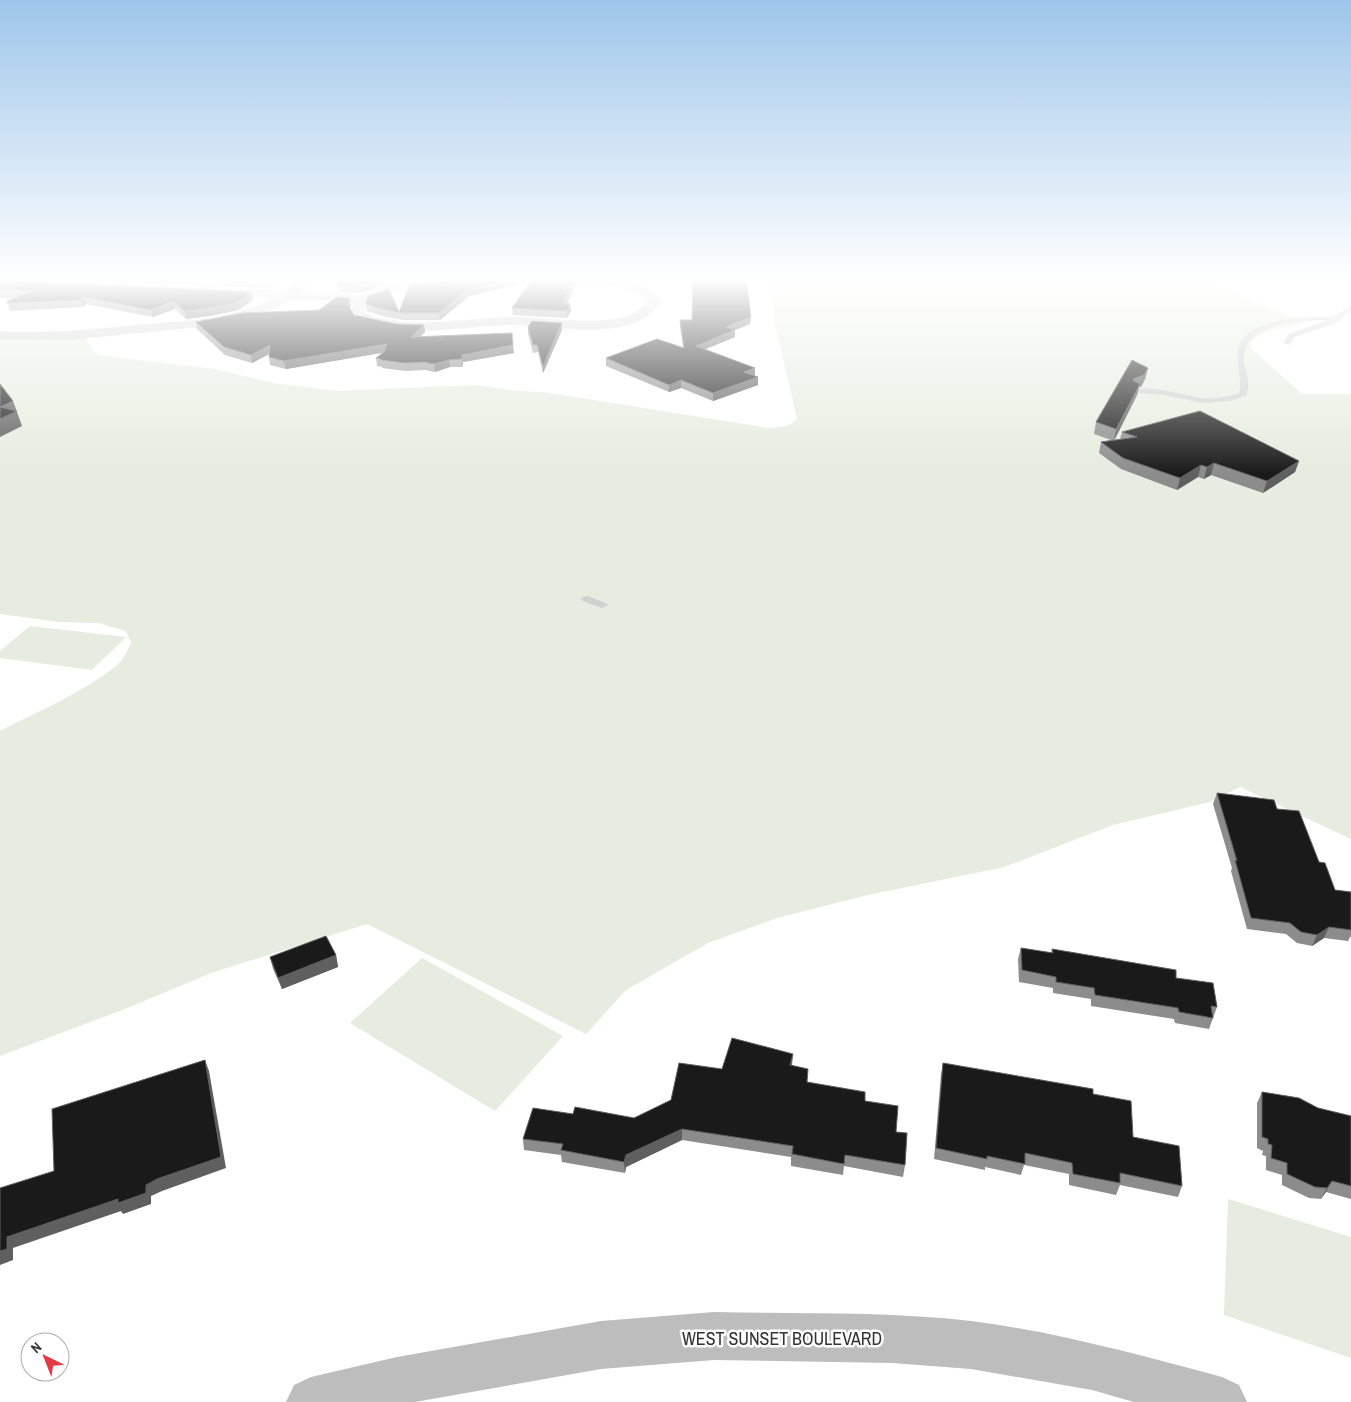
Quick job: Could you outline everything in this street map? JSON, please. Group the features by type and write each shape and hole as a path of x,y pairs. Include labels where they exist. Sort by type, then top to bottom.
{"main road":[{"name":"WEST SUNSET BOULEVARD","path":"311,1402 397,1382 601,1345 714,1336 892,1339 971,1344 1092,1366 1222,1402"}],"lane":[{"path":"1136,391 1149,390 1198,400 1232,399 1243,394 1247,385 1240,356 1244,343"},
{"path":"587,599 602,605"}],"shaded area":[{"path":"0,343 89,343 97,355 216,369 274,383 336,391 475,385 517,391 543,392 769,428 788,426 797,419 780,343 1251,343 1251,348 1302,394 1351,394 1351,839 1240,787 1210,802 1113,825 1004,867 868,895 777,918 708,943 626,990 586,1034 367,924 211,973 125,1009 0,1056 0,731 60,701 103,676 121,661 131,643 126,631 98,623 59,622 0,614"},
{"path":"30,626 126,637 92,670 0,658 0,651"},
{"path":"422,958 563,1036 495,1111 350,1023"},
{"path":"1228,1199 1351,1237 1351,1358 1224,1315"}],"building":[{"path":"220,343 513,343 513,345 462,355 462,359 434,364 424,362 405,363 376,358 384,352 387,344 284,361 269,357 270,345 251,355 224,347"},
{"path":"533,343 553,343 543,366 537,345"},
{"path":"645,343 670,343 684,348 683,343 702,343 696,346 755,368 744,372 758,377 713,393 681,380 669,385 606,358"},
{"path":"1132,360 1148,368 1144,375 1133,379 1140,384 1116,429 1096,422"},
{"path":"0,384 13,401 0,407"},
{"path":"0,407 17,411 0,419"},
{"path":"1200,411 1299,461 1267,481 1214,463 1207,467 1201,465 1180,478 1123,458 1101,442 1137,437 1122,432"},
{"path":"1217,793 1274,800 1277,809 1299,811 1319,862 1325,863 1335,890 1351,892 1351,930 1329,927 1317,935 1301,932 1290,923 1251,918"},
{"path":"326,936 336,955 278,978 270,957"},
{"path":"1021,948 1053,953 1052,949 1176,970 1176,978 1213,983 1217,1007 1211,1006 1213,1018 1179,1012 1178,1008 1095,995 1094,988 1056,982 1056,977 1022,970"},
{"path":"732,1038 793,1054 790,1065 808,1069 807,1082 865,1092 865,1101 898,1106 896,1132 907,1133 905,1165 845,1155 844,1164 792,1154 793,1146 682,1129 626,1155 624,1162 561,1150 563,1144 523,1139 533,1108 573,1114 575,1107 634,1118 671,1100 679,1063 722,1069"},
{"path":"205,1060 221,1157 157,1179 146,1185 146,1193 118,1203 118,1199 7,1237 7,1249 0,1251 0,1188 54,1171 52,1109"},
{"path":"943,1063 1093,1089 1093,1094 1131,1101 1133,1137 1179,1146 1182,1186 1120,1173 1120,1183 1073,1174 1072,1163 1025,1153 1025,1164 987,1156 987,1159 936,1148"},
{"path":"1262,1092 1299,1098 1318,1108 1351,1116 1351,1186 1332,1181 1327,1188 1315,1187 1287,1174 1287,1163 1271,1158 1272,1145 1268,1144 1268,1139 1262,1137"}]}
